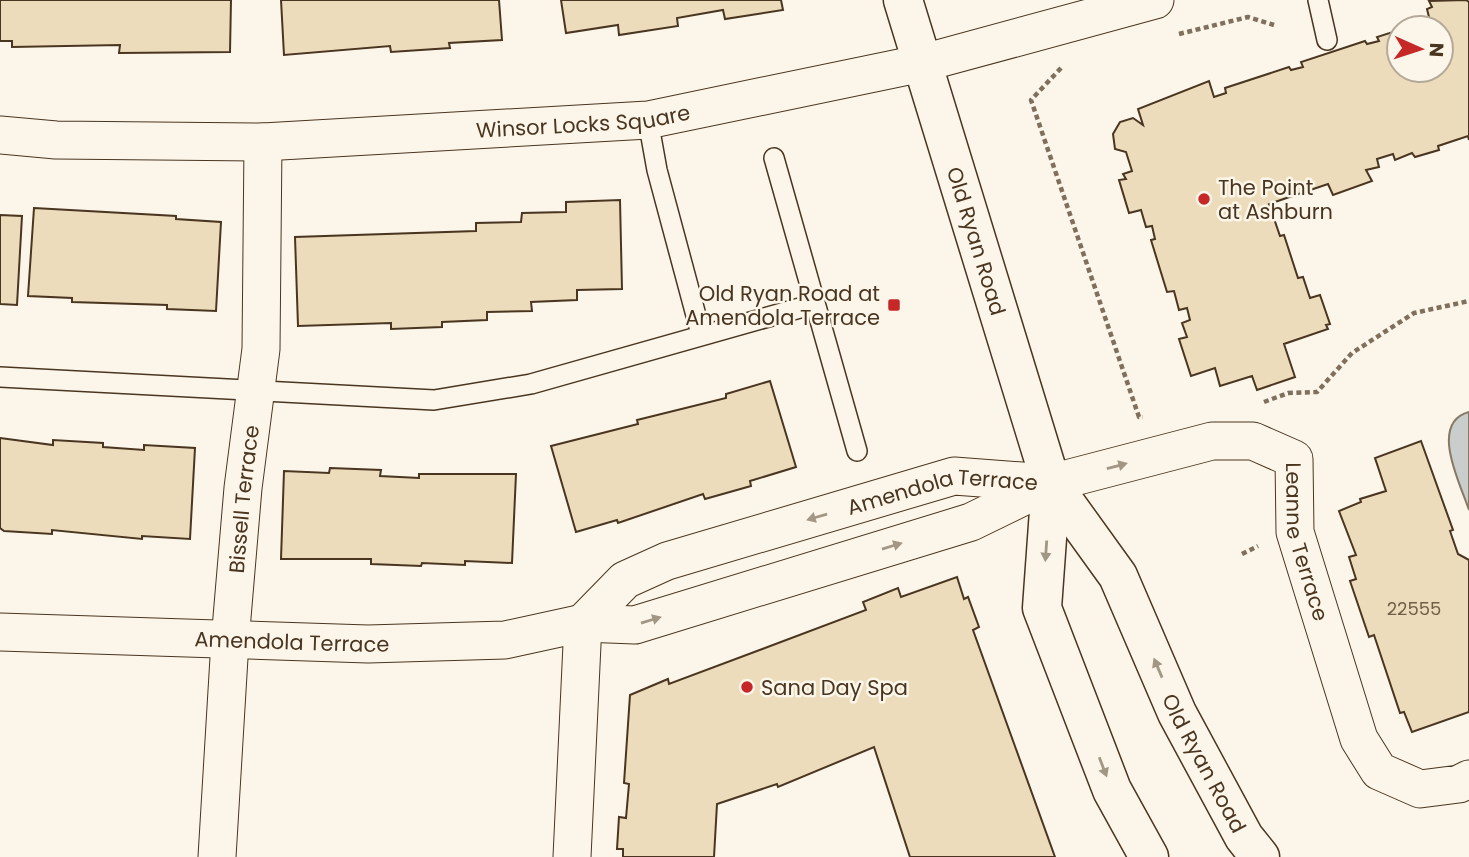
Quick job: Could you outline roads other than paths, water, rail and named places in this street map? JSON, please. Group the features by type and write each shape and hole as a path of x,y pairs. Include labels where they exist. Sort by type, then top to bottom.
{"street":[{"name":"Old Ryan Road","path":"903,0 1051,483 1118,576 1177,713 1244,837 1260,857"},
{"name":"Winsor Locks Square","path":"0,135 56,140 263,142 648,120 923,63 1155,0"},
{"name":"Bissell Terrace","path":"217,857 230,641 261,349 263,142"},
{"name":"Leanne Terrace","path":"1051,483 1212,440 1253,441 1294,459 1295,532 1359,739 1379,771 1420,789 1469,779"},
{"name":"Amendola Terrace","path":"583,623 625,580 667,561 954,476 1051,483"},
{"name":"Old Ryan Road","path":"1051,483 1042,608 1112,790 1149,857"},
{"name":"Amendola Terrace","path":"0,632 368,644 505,640 583,623 635,625 971,522 1051,483"},
{"path":"572,857 583,623"}],"lane":[{"path":"1318,0 1328,40"},
{"path":"648,120 657,170 701,334"},
{"path":"774,158 857,451"},
{"path":"0,376 434,400 531,384 814,303"}],"place":[{"name":"The Point at Ashburn","path":"1204,199"},
{"name":"Old Ryan Road at Amendola Terrace","path":"894,305"},
{"name":"Sana Day Spa","path":"747,687"}]}
